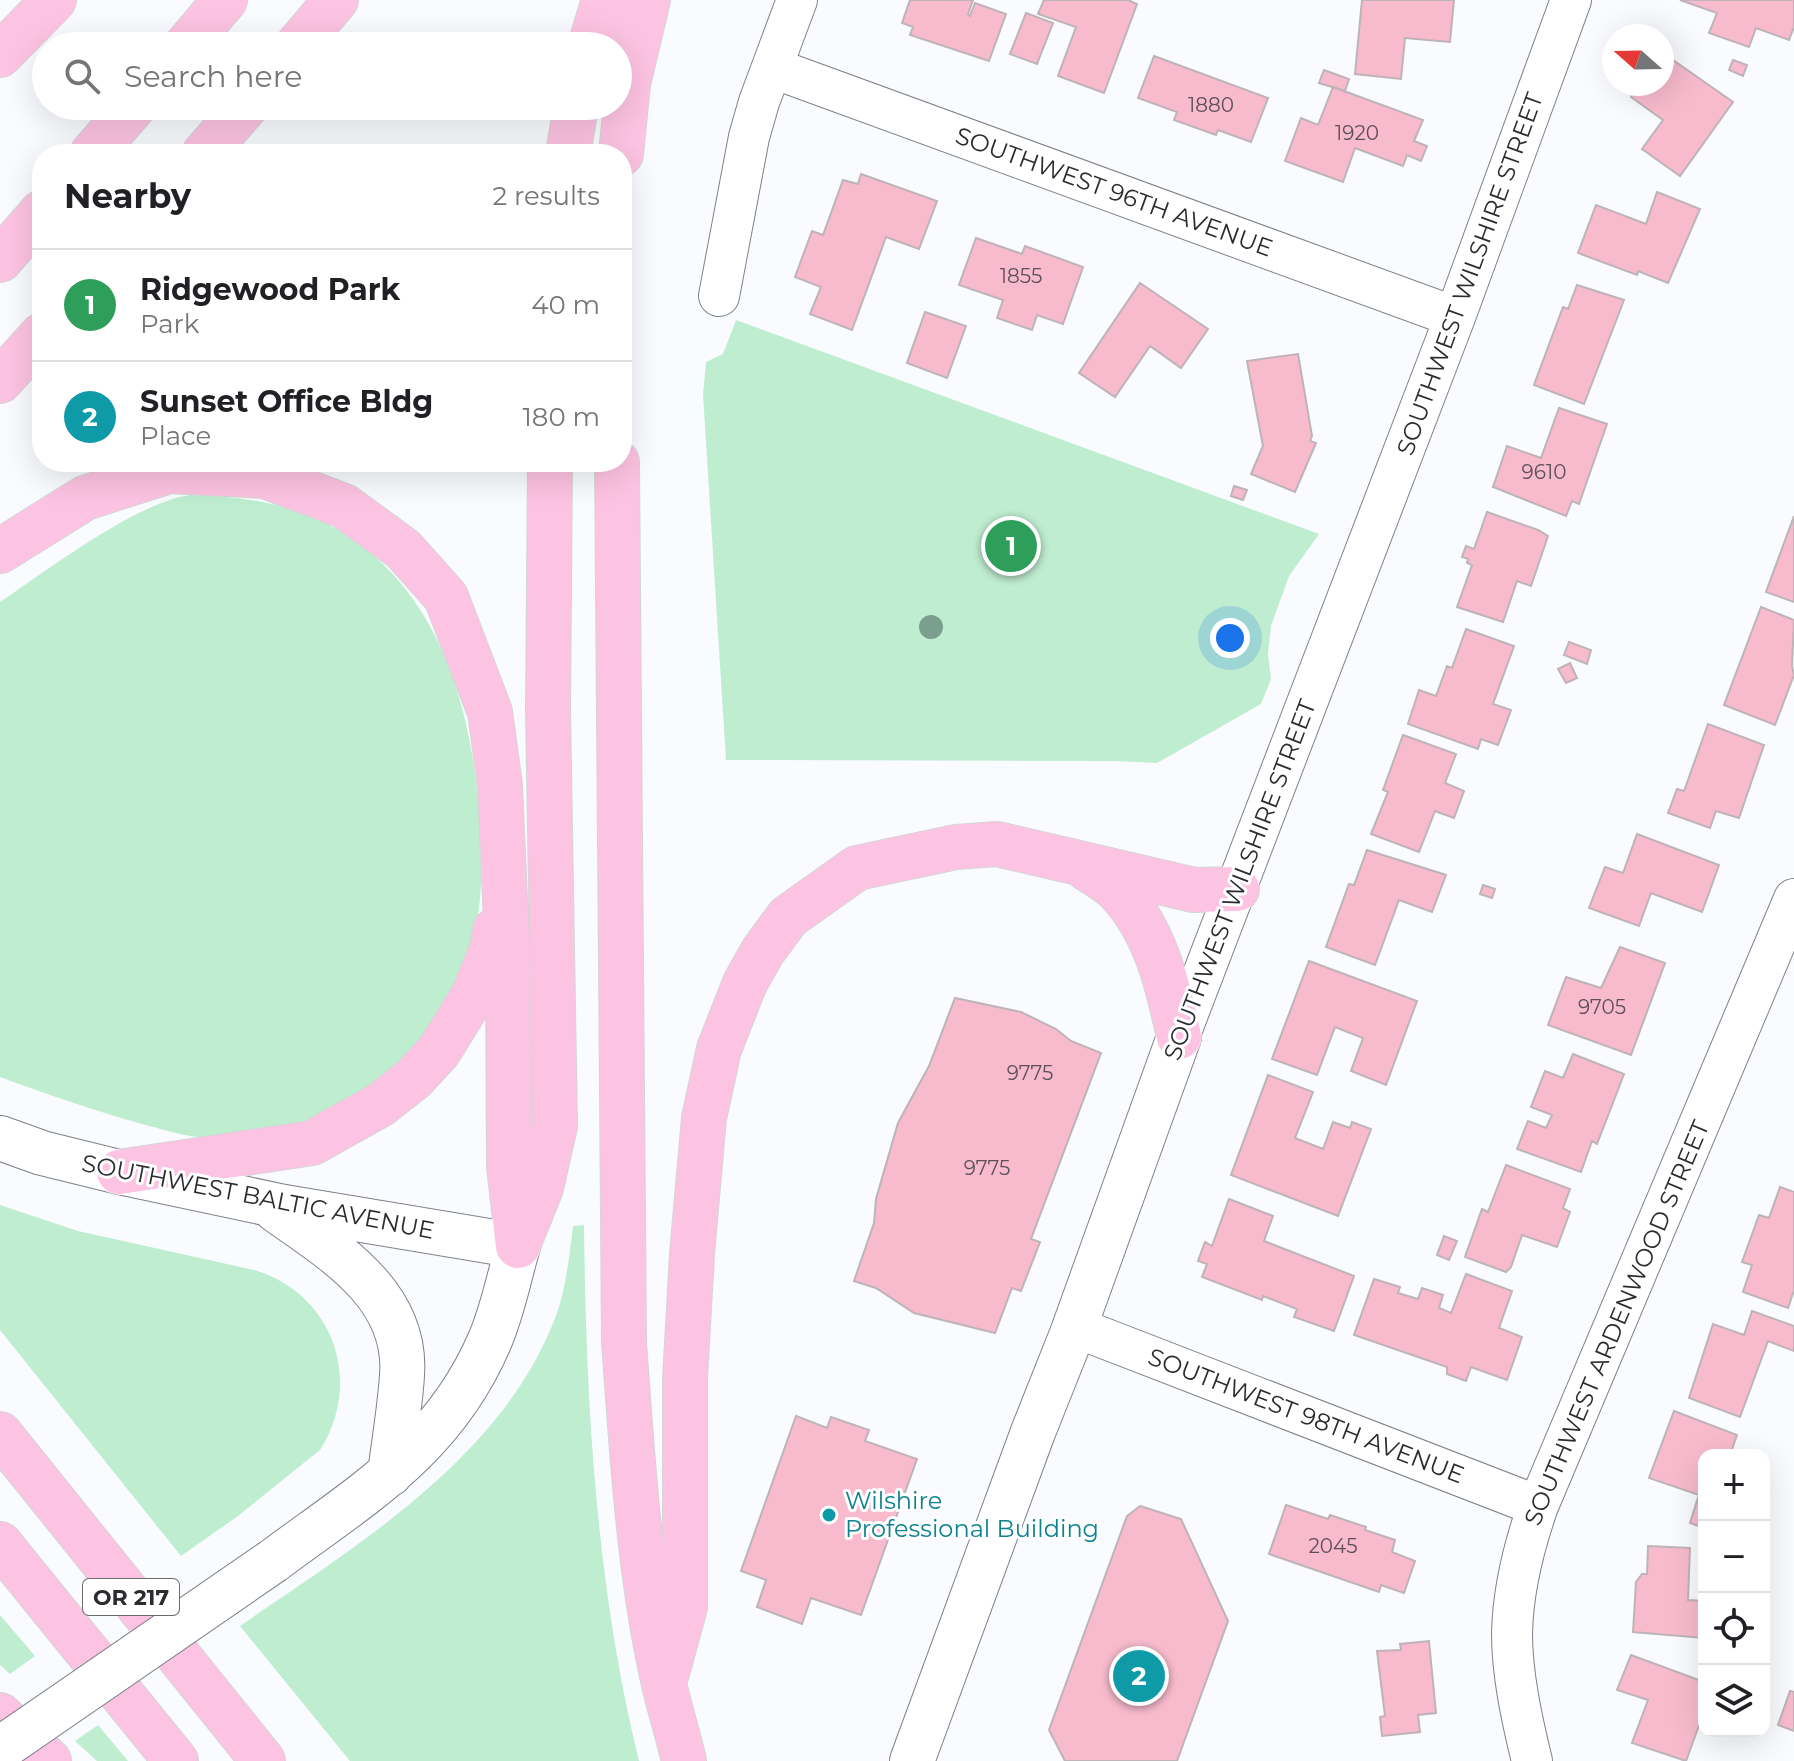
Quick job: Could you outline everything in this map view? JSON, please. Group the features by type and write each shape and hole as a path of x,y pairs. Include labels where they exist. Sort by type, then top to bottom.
{"highway":[{"path":"0,55 54,0"},
{"path":"198,32 225,0"},
{"path":"309,32 336,0"},
{"path":"594,32 604,0"},
{"path":"632,67 648,0"},
{"path":"101,144 122,120"},
{"path":"213,144 234,120"},
{"path":"570,144 574,120"},
{"path":"622,144 624,120"},
{"path":"0,260 32,223"},
{"path":"0,381 32,346"},
{"path":"0,551 85,498 166,472"},
{"path":"188,472 265,476 344,506 403,549 446,597 490,712 500,785 508,969 509,1166 518,1246"},
{"path":"518,1246 541,1188 555,1126 548,709 550,472"},
{"path":"617,472 624,1342 652,1620 684,1761"},
{"path":"664,1683 685,1607 685,1379 704,1118 719,1049 745,983 763,951 788,917 857,868 956,847 997,844 1194,890 1237,889"},
{"path":"1085,866 1115,889 1139,916 1169,988 1179,1037"},
{"path":"119,1172 312,1143 380,1105 413,1079 439,1051 473,996 492,949 504,884"},
{"name":"OR 217","path":"0,1434 263,1761"},
{"name":"OR 217","path":"0,1544 176,1761"},
{"path":"0,1715 49,1761"}],"street":[{"path":"719,296 749,137 797,0"},
{"name":"SOUTHWEST WILSHIRE STREET","path":"912,1761 1033,1432 1075,1327 1179,1037 1455,317 1571,0"},
{"name":"SOUTHWEST 96TH AVENUE","path":"773,68 1455,317"},
{"name":"SOUTHWEST ARDENWOOD STREET","path":"1532,1761 1522,1721 1512,1633 1524,1545 1794,899"},
{"name":"SOUTHWEST BALTIC AVENUE","path":"0,1138 42,1153 119,1172 267,1203 518,1246"},
{"path":"267,1203 340,1255 385,1305 400,1346 402,1372 390,1474"},
{"path":"0,1749 273,1561 390,1474 430,1437 455,1405 475,1371 499,1315 518,1246"},
{"name":"SOUTHWEST 98TH AVENUE","path":"1075,1327 1538,1506"}],"green space":[{"path":"736,320 1319,534 1289,576 1271,626 1268,654 1271,679 1261,704 1157,763 726,760 703,394 706,362 723,354"},
{"path":"190,495 258,501 322,521 361,545 406,590 439,643 461,702 474,765 481,846 479,907 464,965 435,1021 397,1068 315,1120 210,1137 182,1135 130,1121 0,1077 0,602 118,524 168,501"},
{"path":"0,1205 78,1231 254,1270 281,1282 304,1298 321,1319 333,1343 339,1369 339,1396 333,1423 320,1450 238,1516 181,1556 0,1330"},
{"path":"584,1225 587,1360 596,1495 613,1629 639,1761 350,1761 240,1626 376,1531 461,1457 498,1416 530,1371 554,1321 564,1286 573,1226"},
{"path":"0,1615 35,1656 10,1674 0,1665"},
{"path":"98,1725 128,1761 97,1761 75,1741"}],"building":[{"path":"910,0 973,0 970,16 975,3 1006,14 989,61 910,35 913,27 902,23"},
{"path":"1044,0 1128,0 1137,4 1104,93 1058,76 1076,27 1038,14"},
{"path":"1362,0 1454,0 1450,42 1405,38 1401,79 1355,74"},
{"path":"1680,0 1794,0 1794,27 1789,40 1756,28 1749,47 1709,33 1717,13"},
{"path":"1026,13 1053,23 1037,64 1010,54"},
{"path":"1154,56 1268,98 1251,142 1218,130 1216,135 1174,120 1177,112 1138,98"},
{"path":"1733,60 1747,65 1743,76 1729,70"},
{"path":"1674,61 1733,102 1680,176 1642,149 1663,120 1631,97 1674,96"},
{"path":"1324,70 1349,79 1345,91 1319,83"},
{"path":"1333,87 1423,120 1414,141 1427,146 1421,161 1407,155 1403,166 1355,148 1343,182 1285,161 1301,118 1318,125"},
{"path":"861,174 937,201 919,249 886,237 852,330 810,314 821,287 795,277 812,231 823,235 843,180 858,184"},
{"path":"1657,192 1700,209 1668,283 1578,253 1596,205 1646,224"},
{"path":"976,238 1022,254 1025,246 1083,267 1063,324 1037,315 1032,330 997,318 1003,300 959,285"},
{"path":"1140,283 1208,329 1181,368 1150,346 1115,397 1079,373"},
{"path":"1577,285 1624,300 1584,404 1534,385 1563,307 1568,309"},
{"path":"925,312 966,326 947,378 907,363"},
{"path":"1298,354 1312,436 1310,441 1316,443 1295,492 1251,474 1263,446 1247,361"},
{"path":"1559,408 1607,424 1579,504 1572,501 1566,516 1493,487 1507,446 1541,458"},
{"path":"1234,486 1247,490 1243,500 1231,496"},
{"path":"1487,512 1548,536 1531,586 1517,581 1503,622 1457,607 1472,565 1462,557 1466,546 1474,549"},
{"path":"1794,516 1794,602 1766,592"},
{"path":"1761,607 1794,620 1794,675 1775,725 1724,705"},
{"path":"1466,629 1514,646 1493,704 1511,710 1498,745 1481,739 1478,749 1408,724 1419,690 1436,696 1447,666 1452,668"},
{"path":"1569,642 1591,650 1587,664 1564,655"},
{"path":"1570,663 1577,678 1566,683 1558,669"},
{"path":"1708,724 1764,745 1739,818 1716,811 1710,828 1668,813 1677,789 1684,791"},
{"path":"1403,735 1456,754 1445,783 1464,791 1454,818 1435,811 1419,852 1371,834 1388,792 1383,790"},
{"path":"1637,834 1719,865 1702,912 1651,893 1639,926 1589,908 1605,867 1623,873"},
{"path":"1367,850 1446,875 1432,912 1399,900 1375,965 1326,947 1349,884 1354,885"},
{"path":"1483,885 1495,889 1492,898 1480,894"},
{"path":"1620,947 1665,963 1631,1055 1548,1025 1566,977 1601,988"},
{"path":"1309,961 1417,1001 1386,1085 1351,1071 1363,1038 1335,1027 1317,1075 1272,1059"},
{"path":"955,998 1021,1012 1056,1029 1071,1041 1101,1053 1031,1239 1040,1242 1021,1291 1012,1288 995,1333 914,1313 876,1288 854,1281 874,1223 876,1199 898,1123 929,1066"},
{"path":"1573,1054 1624,1074 1597,1144 1592,1141 1581,1172 1517,1149 1528,1121 1546,1128 1552,1115 1531,1107 1545,1071 1563,1078"},
{"path":"1268,1075 1313,1092 1295,1138 1323,1149 1333,1122 1350,1128 1352,1122 1371,1129 1338,1216 1231,1175"},
{"path":"1506,1165 1570,1189 1563,1208 1570,1212 1557,1247 1522,1235 1511,1267 1506,1272 1465,1257 1482,1209 1488,1212"},
{"path":"1780,1187 1794,1192 1794,1290 1788,1308 1743,1292 1752,1265 1742,1262 1759,1215 1769,1218"},
{"path":"1229,1199 1273,1216 1264,1241 1354,1276 1334,1331 1294,1317 1297,1309 1263,1296 1262,1300 1202,1277 1207,1264 1198,1261 1205,1242 1212,1246"},
{"path":"1444,1236 1457,1241 1449,1260 1437,1255"},
{"path":"1466,1274 1512,1291 1499,1328 1522,1337 1507,1380 1471,1367 1466,1381 1447,1374 1447,1367 1354,1335 1374,1279 1400,1287 1398,1293 1418,1299 1422,1288 1443,1295 1439,1308 1451,1313"},
{"path":"1752,1311 1794,1326 1794,1351 1768,1341 1740,1417 1689,1398 1713,1324 1744,1335"},
{"path":"1674,1411 1737,1435 1732,1449 1698,1449 1698,1495 1649,1478"},
{"name":"Wilshire Professional Building","path":"796,1416 827,1428 831,1417 869,1430 865,1441 917,1459 861,1615 811,1598 802,1624 757,1607 766,1580 741,1571"},
{"path":"1698,1498 1698,1526 1690,1523"},
{"path":"1286,1505 1328,1519 1330,1515 1395,1540 1392,1552 1415,1561 1404,1593 1381,1585 1379,1592 1269,1554"},
{"path":"1140,1506 1181,1519 1228,1621 1177,1761 1065,1761 1049,1730 1127,1516"},
{"path":"1648,1546 1690,1548 1688,1600 1698,1601 1698,1637 1633,1632 1636,1582 1642,1574 1647,1574"},
{"path":"1429,1641 1436,1713 1418,1715 1420,1732 1382,1736 1380,1717 1385,1716 1377,1651 1401,1650 1400,1644"},
{"path":"1631,1655 1698,1680 1698,1728 1686,1761 1632,1743 1648,1700 1617,1690"},
{"path":"1790,1691 1794,1692 1794,1731 1778,1725"}],"place":[{"name":"Ridgewood Park","path":"1011,546"},
{"name":"Wilshire Professional Building","path":"829,1515"},
{"name":"Sunset Office Bldg","path":"1139,1676"}]}
